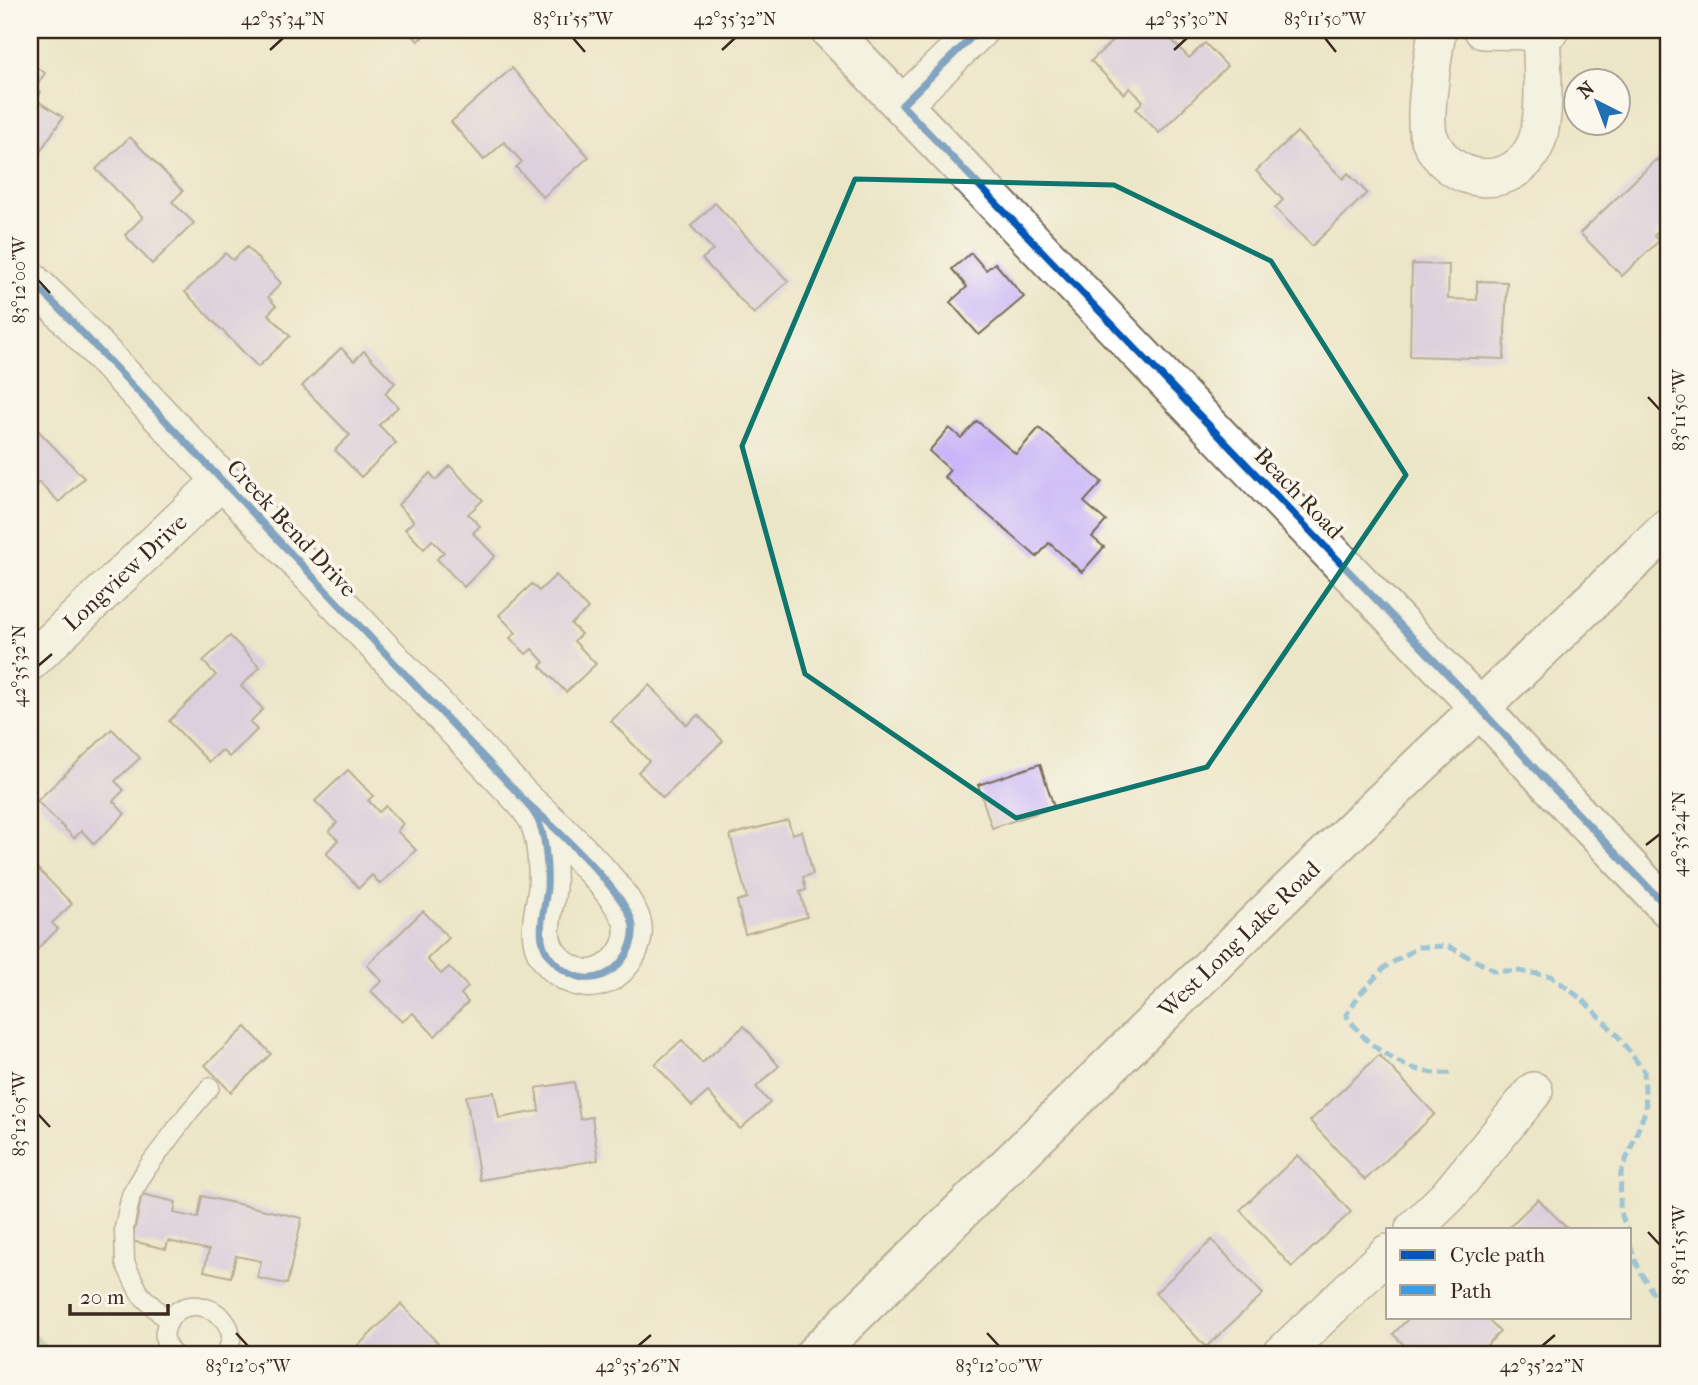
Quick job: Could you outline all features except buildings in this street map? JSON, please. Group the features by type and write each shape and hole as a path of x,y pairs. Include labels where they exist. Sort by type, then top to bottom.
{"street":[{"name":"Beach Road","path":"830,30 1668,908"},
{"path":"902,105 979,30"},
{"path":"1437,30 1427,113 1428,135 1438,153 1449,165 1466,176 1485,178 1504,175 1518,167 1530,157 1537,141 1541,127 1545,30 1483,30"},
{"name":"Creek Bend Drive","path":"30,281 59,308 526,802"},
{"name":"Longview Drive","path":"30,662 221,481"},
{"name":"West Long Lake Road","path":"814,1355 1277,902 1668,528"},
{"path":"1415,1228 1448,1196 1534,1091"},
{"path":"1281,1355 1386,1255"}],"lane":[{"path":"168,1321 139,1294 125,1264 124,1228 131,1195 147,1168 211,1087"},
{"path":"174,1355 164,1336 168,1321 180,1308 193,1305 207,1308 223,1318 229,1328 231,1341 226,1355"}],"highlighted area":[{"path":"855,179 1114,185 1271,261 1406,475 1207,767 1016,818 805,674 742,446"}],"green space":[{"path":"30,1331 55,1355 30,1355"}],"marked path":[{"path":"1450,1073 1428,1072 1396,1060 1368,1041 1346,1015 1360,994 1385,967 1419,947 1448,946 1495,971 1519,971 1551,976 1583,1000 1617,1035 1644,1071 1646,1109 1621,1173 1620,1209 1626,1228"},
{"path":"1632,1251 1645,1280 1668,1312"}],"cycle path":[{"path":"979,30 902,105 1668,908"},
{"path":"30,280 619,897 629,913 633,936 620,963 603,975 584,978 569,973 556,964 545,948 541,931 547,888 545,847 539,822 526,802"}]}
